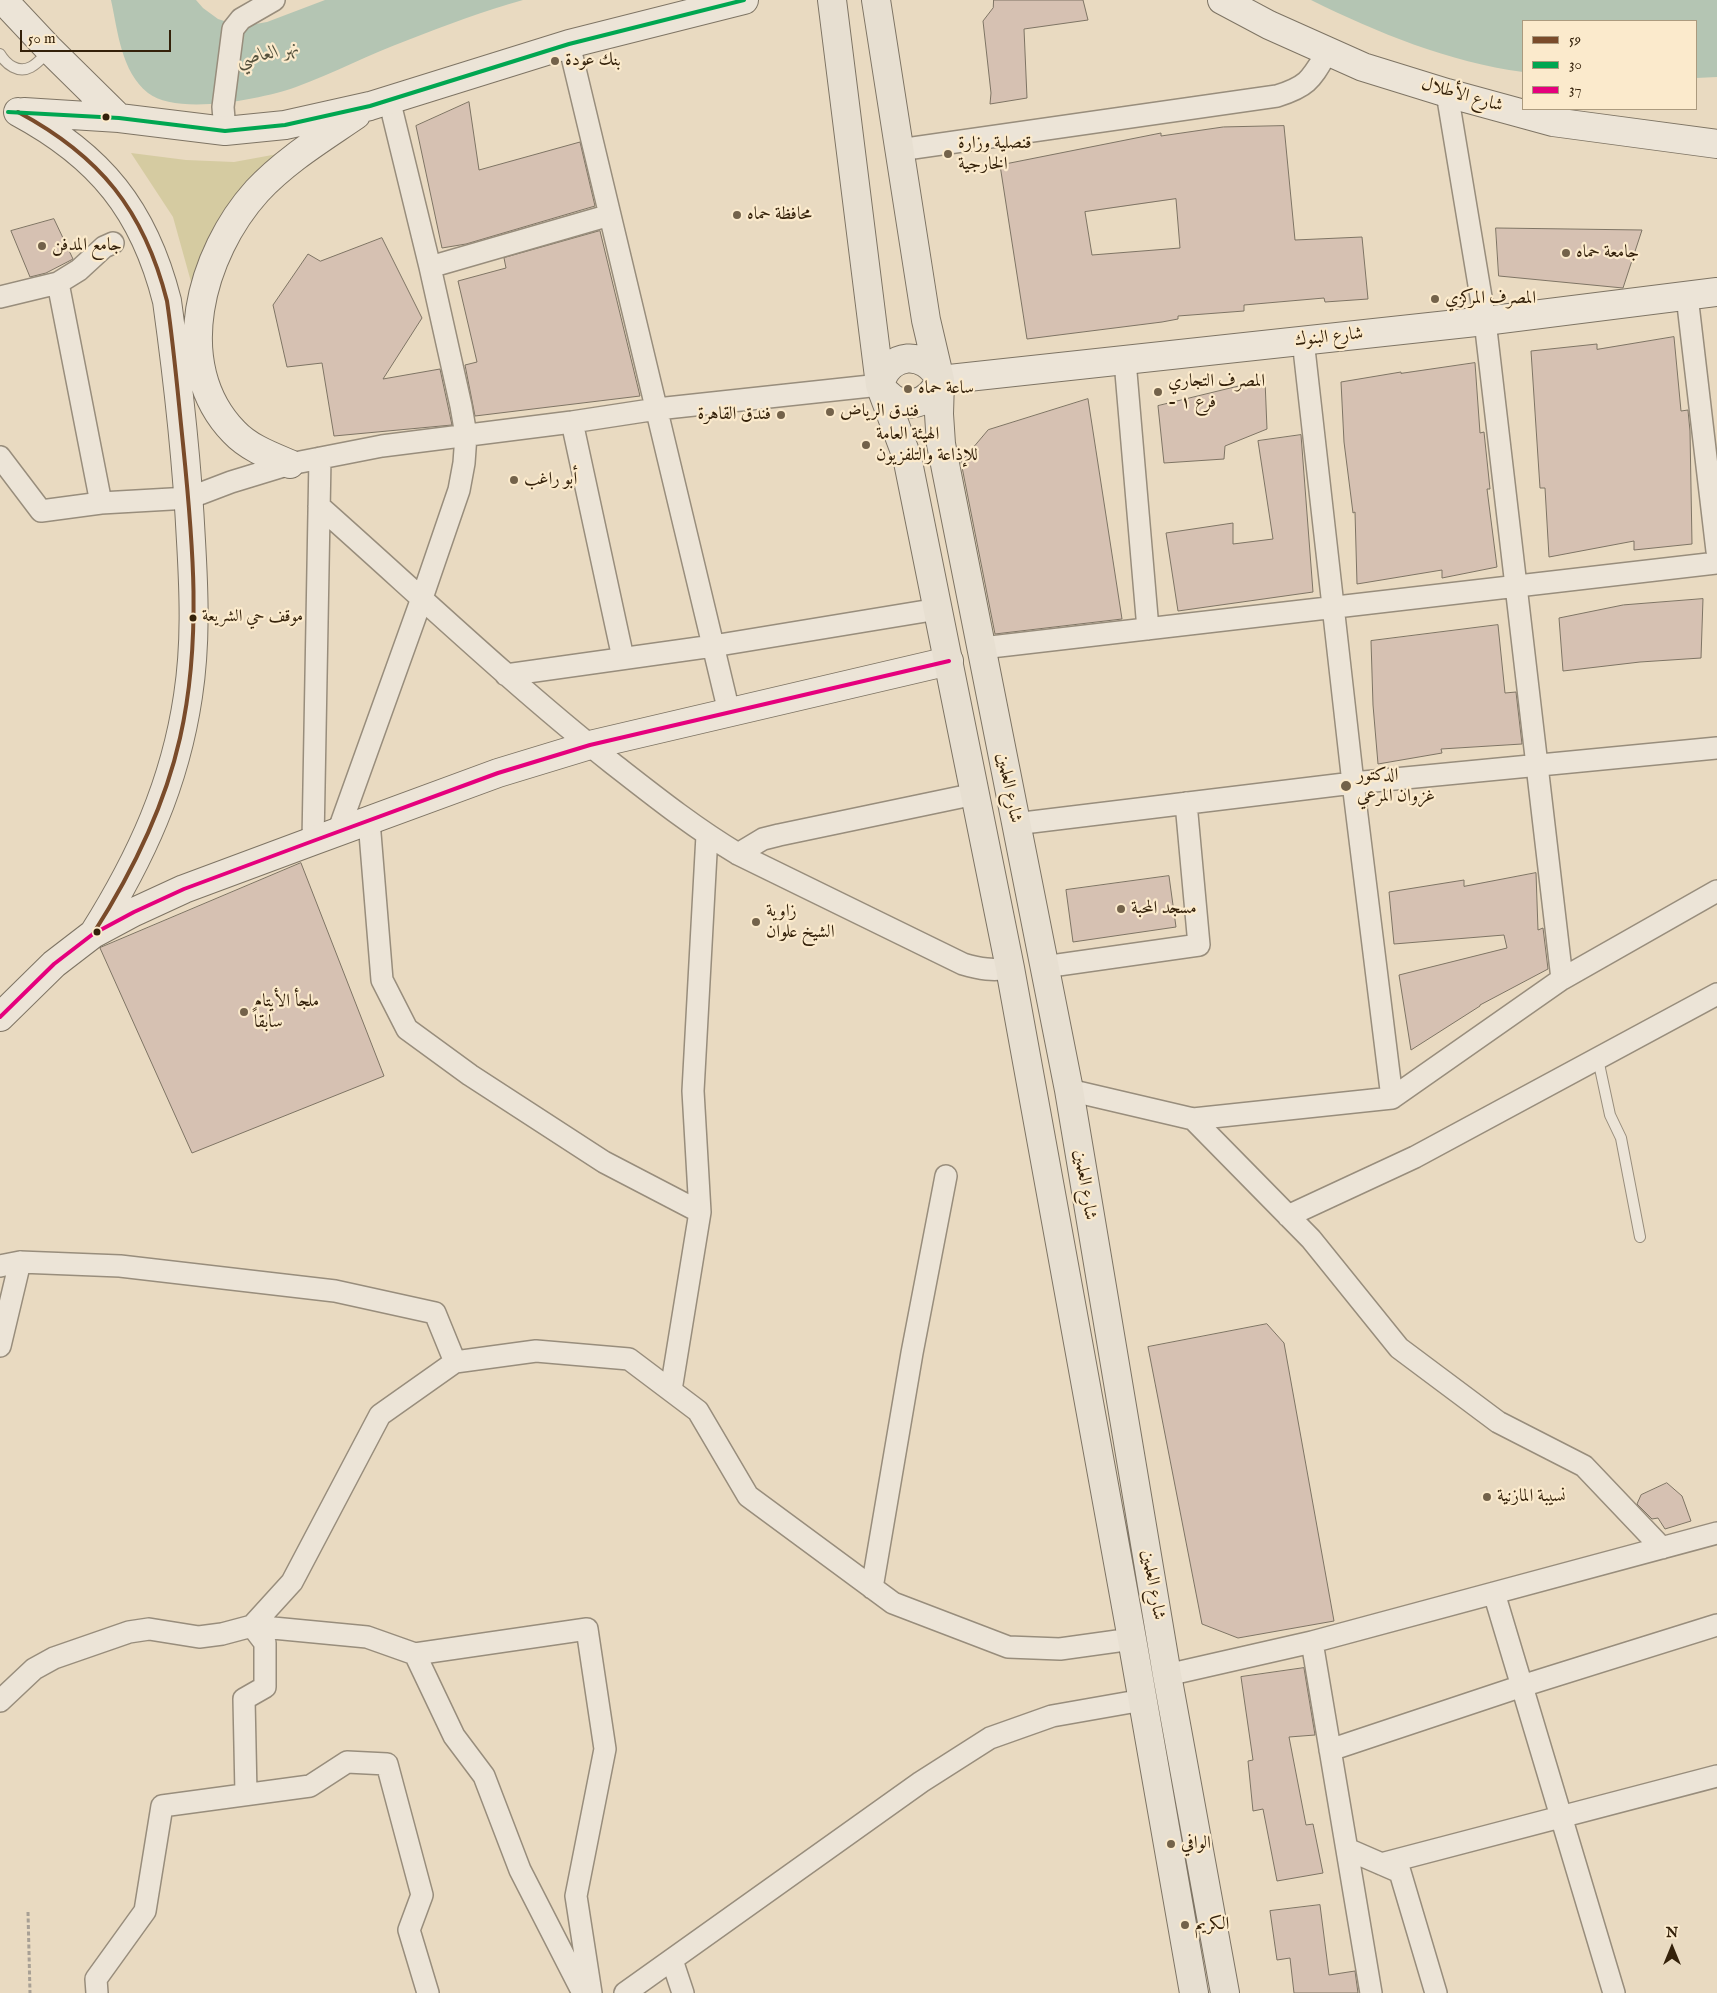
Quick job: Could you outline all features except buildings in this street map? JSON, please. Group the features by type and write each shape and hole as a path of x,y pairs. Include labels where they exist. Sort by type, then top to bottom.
{"main road":[{"path":"3,0 50,50 119,118"},
{"path":"9,112 119,118 224,119 285,125 379,102 569,44 744,0"},
{"name":"شارع العلمين","path":"832,0 880,385 907,457 1010,968 1143,1700 1194,1993"},
{"name":"شارع العلمين","path":"876,0 926,320 940,380 939,414 941,444 1069,1090 1167,1675 1225,1993"},
{"name":"شارع الأطلال","path":"1222,0 1269,26 1363,66 1447,93 1553,122 1717,144"},
{"path":"290,464 262,452 236,434 220,415 207,391 201,364 198,337 200,306 208,275 220,245 256,193 278,169 303,149 379,102"},
{"path":"9,112 46,127 71,144 95,165 120,195 148,241 159,270 167,300 189,498 194,611 193,654 180,739 154,821 137,860 93,934"},
{"name":"شارع البنوك","path":"940,380 1485,321 1717,292"},
{"path":"912,358 929,364 936,371 940,380 930,396 912,404 902,403 893,399 885,393 880,385 882,376 894,362 912,358"},
{"path":"0,1017 54,964 93,934 134,912 184,889 325,836 498,773 590,746 949,661"}],"street":[{"path":"224,119 233,29 241,19 274,0"},
{"path":"569,44 729,712"},
{"path":"899,150 1277,96 1296,90 1309,81 1328,51"},
{"path":"1447,93 1485,321 1562,980"},
{"path":"325,836 422,598 459,490 464,463 466,435 430,267 379,102"},
{"path":"430,267 610,215"},
{"path":"0,297 58,283 79,270 104,247 113,243"},
{"path":"58,283 101,503"},
{"path":"1687,296 1717,552"},
{"path":"1303,340 1353,784 1392,1098"},
{"path":"1125,361 1148,629"},
{"path":"0,457 41,511 101,503 189,498 231,482 290,464 382,446 572,422 657,408 880,385"},
{"path":"572,422 624,658"},
{"path":"320,458 319,506 325,836"},
{"path":"319,506 506,675 590,746 707,835 738,854 963,964 994,971 1010,968"},
{"path":"982,648 1717,563"},
{"path":"506,675 713,646 938,609"},
{"path":"1015,824 1353,784 1717,748"},
{"path":"738,854 763,839 975,794"},
{"path":"1044,967 1199,945 1186,803"},
{"path":"369,821 382,980 407,1029 470,1075 604,1162 700,1212"},
{"path":"671,1390 700,1212 693,1091 707,835"},
{"path":"1069,1090 1192,1119 1392,1098 1562,980 1717,891"},
{"path":"1288,1216 1415,1157 1717,994"},
{"path":"1192,1119 1311,1240 1399,1348 1498,1422 1584,1466 1662,1548"},
{"path":"872,1588 912,1353 946,1176"},
{"path":"0,1346 10,1264 120,1266 335,1291 435,1313 455,1362"},
{"path":"252,1626 292,1582 380,1415 455,1362 536,1351 629,1359 698,1411 748,1496 893,1603 1008,1647 1060,1649 1132,1639"},
{"path":"1167,1675 1312,1642 1717,1533"},
{"path":"1494,1593 1614,1993"},
{"path":"1330,1750 1522,1686 1717,1625"},
{"path":"246,1794 244,1699 265,1687 265,1643 252,1626"},
{"path":"0,1700 34,1669 54,1658 130,1632 148,1628 199,1637 222,1634 252,1626 367,1637 415,1654 587,1629 605,1748 576,1896 591,1993"},
{"path":"1312,1642 1371,1993"},
{"path":"415,1654 454,1736 484,1776 520,1870 583,1993"},
{"path":"625,1993 913,1788 990,1738 1052,1716 1143,1700"},
{"path":"97,1993 96,1979 145,1911 162,1806 310,1786 347,1762 387,1764 422,1895 409,1930 428,1993"},
{"path":"1381,1864 1717,1776"},
{"path":"1347,1849 1400,1872 1436,1993"},
{"path":"672,1960 683,1993"}],"lane":[{"path":"0,54 5,62 15,68 30,68 50,50"},
{"path":"1598,1058 1610,1115 1621,1138 1640,1237"}],"path":[{"path":"28,1912 30,1993"}],"shaded area":[{"path":"305,149 258,181 198,307 173,217 131,153 186,160 234,162"}],"water":[{"name":"نهر العاصي","path":"111,0 196,0 218,19 230,23 250,25 267,22 325,0 523,0 422,34 324,76 281,92 242,100 199,104 161,100 148,93 139,84 126,62 122,50"},
{"path":"1311,0 1717,0 1717,77 1697,78 1697,20 1522,20 1522,72 1441,54 1362,24"}],"transit line":[{"name":"30","path":"8,112 119,118 225,131 285,125 370,106 569,44 744,0"},
{"name":"59","path":"18,112 73,147 95,167 115,189 146,239 167,301 187,481 194,591 193,628 187,702 180,738 165,790 145,840 121,888 93,934"},
{"name":"37","path":"0,1017 54,964 93,934 134,912 184,889 498,773 590,745 949,661"}],"place":[{"name":"بنك عودة","path":"555,61"},
{"name":"قنصلية وزارة الخارجية","path":"948,154"},
{"name":"محافظة حماه","path":"737,215"},
{"name":"جامع المدفن","path":"42,246"},
{"name":"جامعة حماه","path":"1566,253"},
{"name":"المصرف المركزي","path":"1435,299"},
{"name":"ساعة حماه","path":"908,389"},
{"name":"المصرف التجاري - فرع ١","path":"1158,392"},
{"name":"فندق الرياض","path":"830,412"},
{"name":"فندق القاهرة","path":"781,415"},
{"name":"الهيئة العامة للإذاعة والتلفزيون","path":"866,445"},
{"name":"أبو راغب","path":"514,480"},
{"name":"موقف حي الشريعة","path":"193,618"},
{"name":"الدكتور غزوان المرعي","path":"1346,786"},
{"name":"مسجد المحبة","path":"1121,909"},
{"name":"زاوية الشيخ علوان","path":"756,922"},
{"name":"ملجأ الأيتام سابقاً","path":"244,1012"},
{"name":"نسيبة المازنية","path":"1487,1497"},
{"name":"الوافي","path":"1171,1844"},
{"name":"الكريم","path":"1185,1925"}]}
